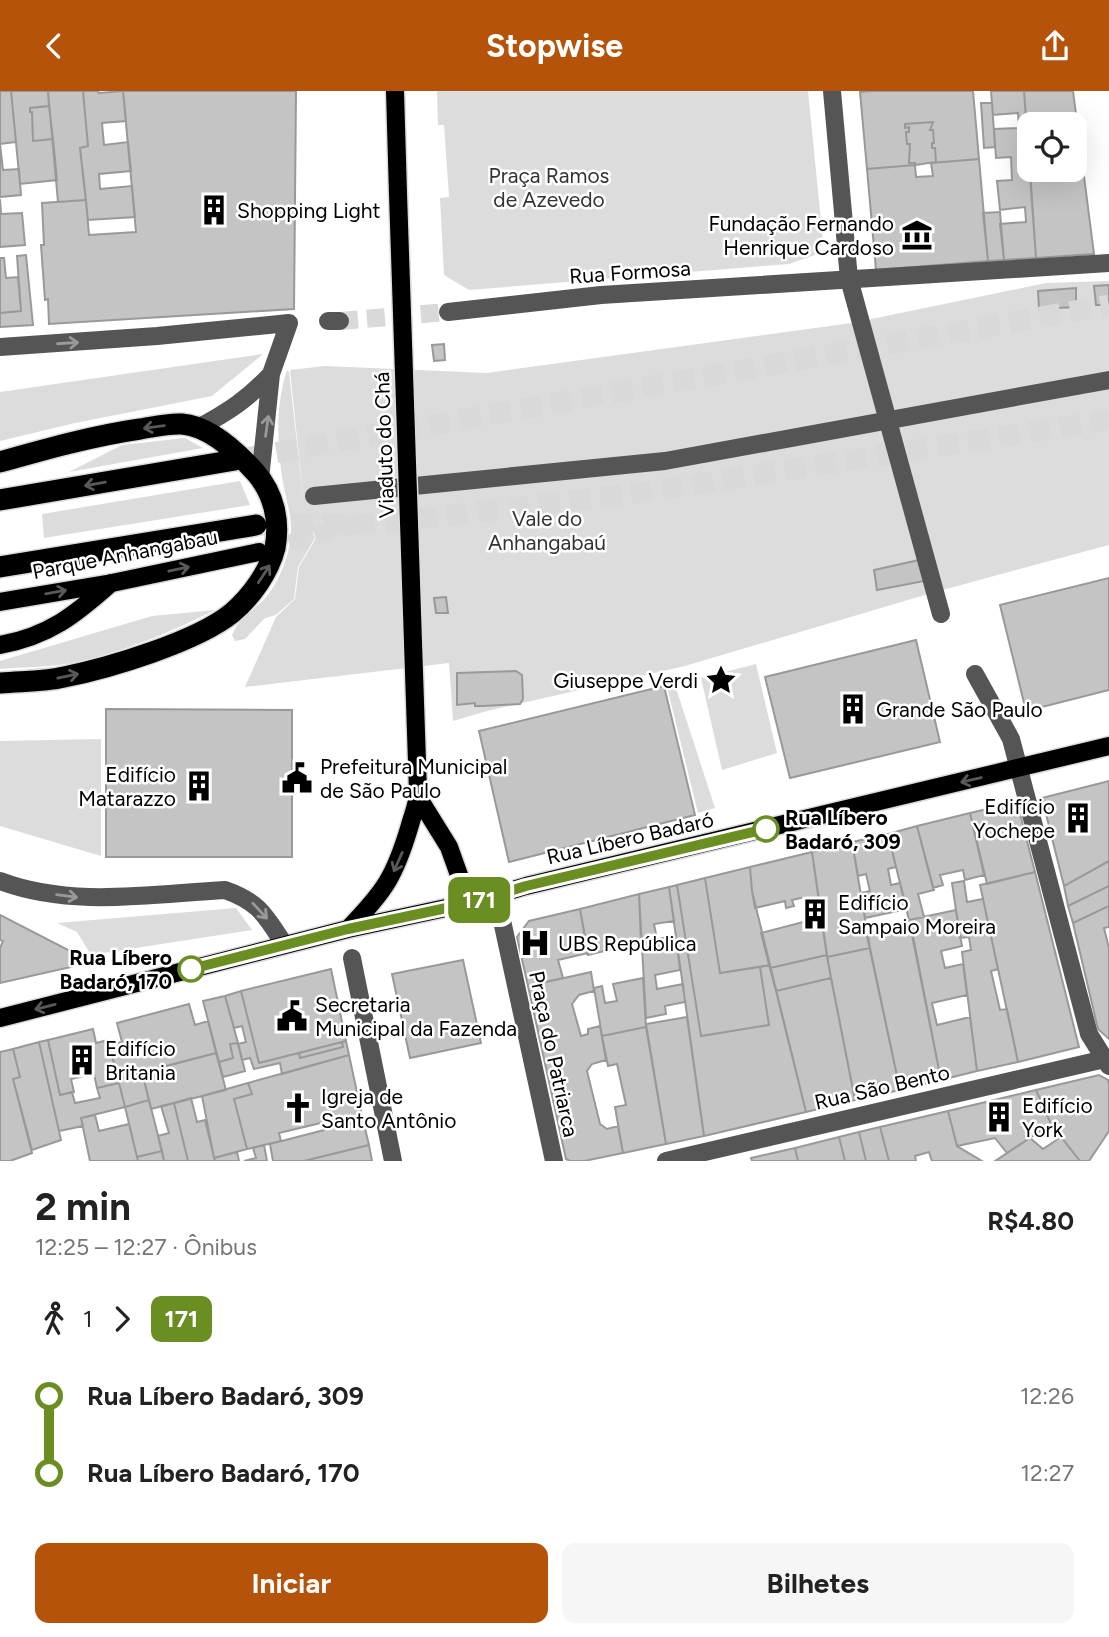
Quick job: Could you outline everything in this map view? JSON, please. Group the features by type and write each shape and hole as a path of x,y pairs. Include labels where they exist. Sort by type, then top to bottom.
{"highway":[{"path":"0,462 124,431 182,424 198,428 244,460 260,478 277,517 272,561 264,575 248,597 231,613 202,631 114,664 61,678 0,683"},
{"path":"0,500 235,460"},
{"name":"Parque Anhangabau","path":"0,566 256,525"}],"main road":[{"name":"Viaduto do Chá","path":"348,929 389,880 401,856 418,795 395,91"},
{"name":"Parque Anhangabau","path":"0,602 112,583 259,552"},
{"path":"0,645 25,640 54,628 77,613 112,583"},
{"name":"Rua Líbero Badaró","path":"0,1019 284,944 470,903 526,886 1109,747"},
{"name":"Viaduto do Chá","path":"418,795 449,847 470,903"}],"street":[{"path":"832,91 849,279 941,614"},
{"name":"Rua Formosa","path":"448,312 601,295 1109,263"},
{"path":"0,347 157,337 289,323 271,374 260,478"},
{"path":"198,428 233,409 253,394 271,374"},
{"path":"314,496 665,461 1109,380"},
{"path":"975,674 1011,739 1089,1034 1108,1061"},
{"path":"0,881 37,892 81,897 225,890 243,896 257,905 284,944"},
{"name":"Praça do Patriarca","path":"501,916 554,1161"},
{"path":"352,958 393,1161"},
{"name":"Rua São Bento","path":"666,1161 1108,1061"}],"green space":[{"name":"Praça Ramos de Azevedo","path":"437,91 808,91 823,241 815,255 789,264 469,290 444,275 440,198 449,197 444,125 438,125"},
{"name":"Vale do Anhangabaú","path":"1109,281 1109,545 935,592 685,666 453,721 449,663 245,687 276,617 295,599 299,567 316,538 304,507 315,538 298,567 294,599 276,615 265,618 245,639 235,641 232,635 236,628 262,601 280,575 290,542 291,524 278,440 280,398 287,370 304,505 290,370 325,366 487,373 852,323 1046,283"},
{"path":"263,354 212,396 0,441 0,392"},
{"path":"185,438 203,448 69,472 122,445"},
{"path":"240,481 250,505 44,538 42,514"},
{"path":"215,610 148,640 94,658 58,665 0,669 0,661 152,616"},
{"path":"756,664 777,753 722,770 701,678"},
{"path":"675,685 715,808 698,813 667,687"},
{"path":"101,739 101,856 0,826 0,741"},
{"path":"236,908 252,930 91,955 77,932 57,923"}],"building":[{"path":"0,91 11,91 16,142 0,144"},
{"path":"11,91 48,91 49,106 30,108 30,112 33,141 53,139 57,180 20,184"},
{"path":"48,91 83,91 88,146 80,148 86,200 58,202"},
{"path":"83,91 123,91 126,121 102,123 104,145 128,142 131,171 99,174 100,189 132,186 135,217 88,220 80,148 88,146"},
{"name":"Shopping Light","path":"123,91 296,91 294,309 49,324 41,245 44,245 42,203 86,200 89,235 136,232"},
{"path":"973,91 979,159 931,163 936,162 935,148 932,148 933,130 930,130 933,122 905,124 905,128 909,127 909,132 906,132 907,144 910,144 909,163 915,165 867,169 860,92"},
{"path":"991,91 1024,91 1026,112 993,115"},
{"path":"1024,91 1073,91 1076,112 1026,112"},
{"path":"981,103 992,103 995,147 984,148"},
{"path":"49,106 53,139 33,141 30,108"},
{"path":"933,122 930,130 933,130 932,148 935,148 936,162 915,165 909,163 910,144 907,144 906,132 909,132 909,127 905,128 905,124"},
{"path":"1017,128 1017,182 1031,182 1036,258 1004,260 1000,224 1026,222 1025,207 1000,210 997,181 1012,180 1011,157 996,158 994,129"},
{"path":"0,144 3,170 19,169 21,195 0,197"},
{"path":"979,159 988,261 876,270 867,169 915,165 916,177 933,176 931,163"},
{"path":"1031,182 1085,182 1094,254 1036,258"},
{"path":"0,199 1,214 22,213 25,245 0,247"},
{"path":"1000,212 1004,260 988,261 983,213"},
{"path":"26,255 33,325 0,327 0,313 21,311 17,256"},
{"path":"0,258 4,258 6,278 18,277 21,311 0,313"},
{"path":"1109,285 1109,305 1096,305 1094,286"},
{"path":"1076,288 1076,307 1039,309 1038,291"},
{"path":"444,344 445,360 434,361 432,345"},
{"path":"919,560 924,581 877,590 874,570"},
{"path":"1109,578 1109,690 1026,711 1000,605"},
{"path":"446,597 448,613 436,613 434,598"},
{"name":"Grande São Paulo","path":"916,640 940,742 790,778 765,677"},
{"path":"516,671 522,675 523,699 520,704 457,705 457,673"},
{"path":"664,686 695,815 509,862 479,731"},
{"name":"Edifício Matarazzo","path":"106,709 292,710 292,857 106,857"},
{"name":"Edifício Yochepe","path":"1109,781 1109,861 1064,886 1042,798"},
{"path":"1017,802 1035,872 987,884 970,813"},
{"path":"970,813 984,875 965,880 963,870 940,875 943,885 933,888 917,826"},
{"path":"917,826 934,890 918,894 924,917 909,920 888,834"},
{"path":"888,834 896,867 888,869 891,885 900,883 907,909 865,918 861,893 870,891 866,874 858,876 852,842"},
{"path":"852,842 870,948 827,957 812,852"},
{"name":"Edifício Sampaio Moreira","path":"812,852 827,955 770,968 761,933 811,920 805,897 792,900 794,906 786,908 785,901 755,908 750,867"},
{"path":"1109,861 1109,886 1068,906 1064,886"},
{"path":"750,867 752,891 770,965 720,973 705,878"},
{"path":"1035,872 1079,1047 1018,1062 980,885"},
{"path":"705,878 720,973 760,967 769,1025 701,1036 677,885"},
{"path":"964,881 967,902 983,899 998,969 991,971 1000,1010 1007,1009 1018,1062 977,1071 962,952 971,950 969,937 960,938 952,883"},
{"path":"677,885 701,1036 769,1025 760,967 770,965 806,1112 704,1136 669,887"},
{"path":"1109,886 1109,906 1073,923 1068,906"},
{"path":"669,887 674,921 654,924 657,939 676,936 680,970 655,975 657,989 683,984 685,1002 665,1006 666,1014 646,1018 639,894"},
{"path":"639,894 641,942 588,955 580,909"},
{"path":"1109,906 1109,927 1104,928 1109,948 1109,1039 1098,1029 1073,923"},
{"path":"580,909 588,953 558,960 563,978 528,986 517,937 529,921"},
{"path":"956,910 962,946 941,951 945,968 963,964 967,995 932,1003 937,1025 970,1017 977,1071 941,1080 909,920"},
{"path":"0,915 74,953 71,967 0,983 0,948 3,941 0,940"},
{"path":"911,926 941,1080 900,1090 867,936"},
{"path":"870,948 900,1090 855,1100 827,957"},
{"path":"827,955 831,978 776,991 770,968"},
{"path":"463,960 481,1043 410,1058 392,974"},
{"path":"331,969 346,1041 259,1063 241,991"},
{"path":"591,972 594,991 579,995 572,1004 581,1036 588,1034 588,1029 600,1026 606,1060 592,1064 587,1071 600,1124 607,1129 618,1126 623,1153 570,1161 566,1159 528,986"},
{"path":"643,978 646,1027 602,1036 594,988 602,986 605,1003 617,1001 613,984"},
{"path":"831,978 855,1100 806,1112 776,991"},
{"path":"241,991 259,1063 299,1053 300,1058 343,1047 342,1042 346,1041 349,1055 282,1074 280,1063 254,1069 250,1058 242,1060 238,1044 246,1042 242,1026 234,1028 225,996"},
{"path":"225,996 238,1043 230,1044 233,1058 219,1062 203,1001"},
{"path":"189,1004 195,1025 208,1021 216,1053 118,1079 109,1045 122,1042 117,1023"},
{"path":"687,1017 704,1136 666,1144 646,1024"},
{"path":"646,1027 666,1144 623,1153 615,1107 626,1105 617,1064 608,1066 602,1036"},
{"name":"Edifício Britania","path":"93,1029 96,1043 108,1040 119,1083 97,1088 94,1074 71,1079 74,1092 60,1095 48,1040"},
{"path":"48,1040 60,1095 72,1092 75,1103 100,1098 97,1088 119,1083 125,1107 81,1118 83,1126 59,1131 39,1042"},
{"path":"39,1042 61,1140 32,1150 13,1079 20,1077 13,1049"},
{"path":"342,1042 343,1047 300,1058 299,1053"},
{"path":"238,1043 245,1071 223,1077 219,1062 233,1058 230,1044"},
{"path":"13,1049 20,1077 13,1079 32,1153 10,1161 0,1161 0,1052"},
{"path":"216,1053 226,1090 151,1109 142,1072"},
{"name":"Igreja de Santo Antônio","path":"349,1055 363,1120 348,1124 346,1117 279,1133 281,1141 247,1149 234,1099 252,1094 248,1083"},
{"path":"142,1072 149,1100 125,1107 118,1079"},
{"path":"1099,1075 1108,1080 1109,1084 1109,1131 1089,1161 1080,1161 1051,1124 1036,1090"},
{"path":"248,1083 252,1094 234,1099 247,1149 214,1158 202,1096"},
{"name":"Edifício York","path":"1036,1090 1051,1124 1007,1153 995,1138 957,1146 948,1111"},
{"path":"191,1098 197,1122 205,1120 215,1161 188,1161 174,1103"},
{"path":"149,1100 162,1151 137,1157 125,1107"},
{"path":"174,1103 188,1161 164,1161 158,1136 169,1133 161,1106"},
{"path":"948,1111 957,1146 982,1161 932,1161 929,1152 915,1156 916,1161 889,1161 880,1127"},
{"path":"95,1115 99,1131 129,1124 138,1161 90,1161 81,1118"},
{"path":"363,1120 369,1145 304,1161 273,1161 270,1144"},
{"path":"880,1127 889,1161 866,1161 859,1132"},
{"path":"859,1132 866,1161 845,1161 839,1137"},
{"path":"839,1137 845,1161 798,1161 795,1148"},
{"path":"1061,1137 1080,1161 995,1161 1030,1138 1043,1149"},
{"path":"264,1145 267,1161 244,1161 256,1158 253,1148"},
{"path":"369,1145 372,1161 304,1161"},
{"path":"795,1148 798,1161 752,1161 751,1158"},
{"path":"162,1151 164,1161 138,1161 137,1157"},
{"path":"237,1152 239,1161 215,1161 214,1158"}],"tunnel":[{"path":"246,458 1109,305"},
{"path":"340,321 448,312"},
{"path":"261,525 375,524 639,493 1109,420"},
{"path":"263,551 359,523"}],"bus line":[{"name":"171","path":"191,969 284,944 470,903 526,886 766,829"}],"place":[{"name":"Shopping Light","path":"214,210"},
{"name":"Fundação Fernando Henrique Cardoso","path":"917,235"},
{"name":"Giuseppe Verdi","path":"721,680"},
{"name":"Grande São Paulo","path":"853,709"},
{"name":"Prefeitura Municipal de São Paulo","path":"297,778"},
{"name":"Edifício Matarazzo","path":"199,786"},
{"name":"Edifício Yochepe","path":"1078,818"},
{"name":"Rua Líbero Badaró, 309","path":"766,829"},
{"name":"Edifício Sampaio Moreira","path":"815,914"},
{"name":"UBS República","path":"535,943"},
{"name":"Rua Líbero Badaró, 170","path":"191,969"},
{"name":"Secretaria Municipal da Fazenda","path":"292,1016"},
{"name":"Edifício Britania","path":"82,1060"},
{"name":"Igreja de Santo Antônio","path":"298,1108"},
{"name":"Edifício York","path":"999,1117"}]}
